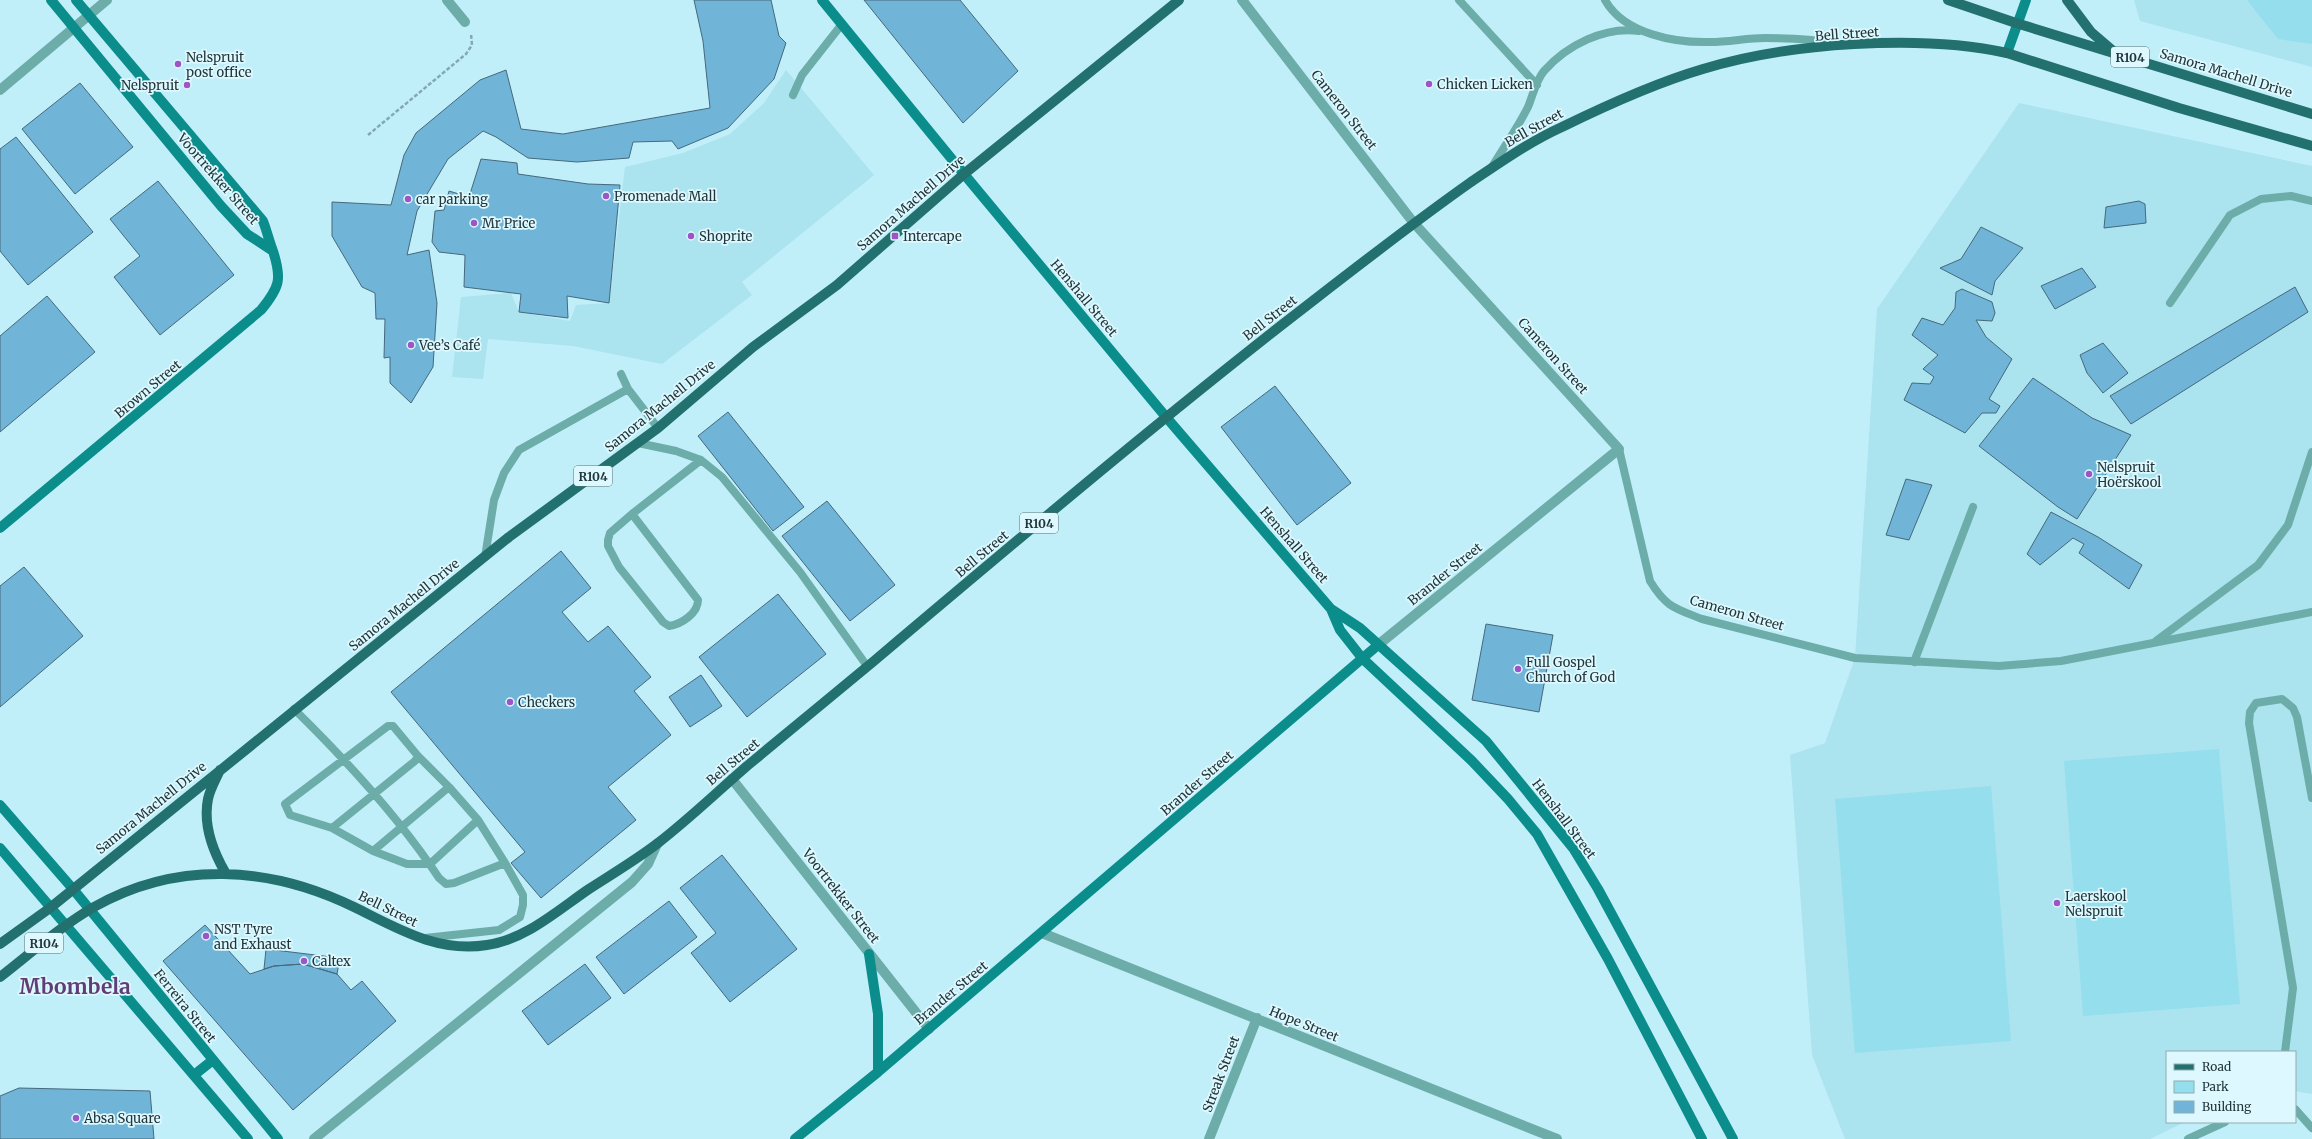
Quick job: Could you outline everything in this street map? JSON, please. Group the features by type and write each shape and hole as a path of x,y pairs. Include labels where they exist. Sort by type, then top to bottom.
{"main road":[{"name":"Samora Machell Drive","path":"0,944 50,908 221,768 485,556 658,428 753,347 837,285 964,174 1179,0"},
{"name":"Samora Machell Drive","path":"1948,0 2016,23 2312,114"},
{"path":"2068,0 2091,32 2115,53"},
{"name":"Bell Street","path":"89,909 123,892 146,884 179,877 225,872 299,884 339,900 418,938 450,947 489,945 517,936 657,844 1166,416 1414,222 1518,150 1563,126 1671,80 1707,68 1763,55 1851,46 1897,44 1960,46 1982,48 2007,53"},
{"name":"R104","path":"2007,53 2179,108 2312,146"},
{"path":"221,768 208,799 208,822 215,854 225,872"},
{"name":"R104","path":"0,977 66,925 89,909"}],"street":[{"name":"Voortrekker Street","path":"50,0 221,206 247,234 273,252"},
{"name":"Voortrekker Street","path":"76,0 263,221 273,252"},
{"path":"0,90 107,0"},
{"path":"446,0 465,22"},
{"name":"Henshall Street","path":"822,0 964,174 1166,416 1331,609 1340,630 1362,658 1472,761 1508,798 1537,834 1608,960 1702,1139"},
{"name":"Cameron Street","path":"1242,0 1414,222 1619,449"},
{"path":"2007,53 2016,23 2026,0"},
{"name":"Brown Street","path":"0,528 261,310 278,285 278,267 273,252"},
{"name":"Brander Street","path":"795,1139 929,1029 1362,658 1619,449"},
{"name":"Henshall Street","path":"1331,609 1349,619 1486,742 1573,848 1602,896 1733,1139"},
{"name":"Voortrekker Street","path":"732,780 929,1029"},
{"name":"Ferreira Street","path":"0,805 73,889 278,1139"},
{"name":"Bell Street","path":"314,1139 632,882 648,864 657,844"},
{"path":"0,848 248,1139"},
{"name":"Hope Street","path":"1042,933 1557,1139"},
{"path":"869,954 878,1014 878,1072"},
{"name":"Streak Street","path":"1209,1139 1257,1018"},
{"path":"194,1075 213,1060"}],"lane":[{"path":"1459,0 1537,85"},
{"path":"1605,0 1620,18 1643,31"},
{"path":"793,95 802,75 842,24"},
{"path":"1491,169 1528,108 1543,72 1555,60 1581,43 1607,33 1633,30 1643,31 1676,40 1710,42 1764,38 1812,39 1851,46"},
{"path":"2170,303 2230,215 2261,199 2291,196 2312,201"},
{"path":"621,374 628,389 658,428"},
{"path":"485,556 494,500 504,473 519,450 628,389"},
{"path":"638,443 676,451 701,460 722,477 800,572 867,666"},
{"name":"Cameron Street","path":"1619,449 1650,581 1661,599 1678,610 1702,619 1855,658 2000,666 2061,661 2312,612"},
{"path":"2154,643 2258,565 2288,525 2312,452"},
{"path":"632,514 698,600 698,607 695,611 675,625 669,626 663,622 619,567 608,546 610,533 632,514 701,460"},
{"path":"1914,662 1973,507"},
{"path":"2284,1051 2292,988 2249,723 2250,712 2256,704 2282,699 2293,708 2297,717 2312,798"},
{"path":"294,709 344,758 400,826 430,864 439,878 446,884 505,863"},
{"path":"418,938 499,930 511,924 520,917 523,905 523,895 478,820 449,787 418,756 393,726 388,726 285,804 290,815 332,828 373,851 407,864 430,864 478,820"},
{"path":"332,828 415,761 418,756"},
{"path":"373,851 400,826 449,787"},
{"path":"2296,1110 2312,1128"},
{"path":"2188,1139 2223,1123"}],"path":[{"path":"368,135 466,54 472,45 472,38 465,22"}],"shaded area":[{"path":"2134,0 2312,0 2312,67 2140,21"},
{"path":"786,70 874,175 742,282 752,295 662,364 573,346 488,339 483,379 452,377 461,297 511,293 519,312 570,321 576,305 609,303 625,167 683,153 730,134 764,103"},
{"path":"2019,103 2312,166 2312,1094 2296,1091 2296,1051 2166,1051 2166,1123 2183,1123 2150,1139 1845,1139 1812,1055 1790,755 1825,743 1855,658 1877,309"}],"green space":[{"path":"2247,0 2312,0 2312,44 2278,39"},
{"path":"2219,749 2240,1004 2083,1016 2064,761"},
{"path":"1991,786 2011,1041 1855,1053 1835,799"}],"building":[{"name":"car parking","path":"694,0 771,0 779,36 786,43 774,79 728,128 678,149 672,141 633,142 629,158 577,162 528,158 496,137 483,131 448,159 417,211 407,255 429,250 437,303 433,367 411,403 390,383 390,357 384,358 385,319 376,319 375,293 362,287 332,236 332,202 391,205 404,155 416,133 480,80 506,70 521,129 563,134 710,108 703,41"},
{"path":"864,0 960,0 1018,71 963,123"},
{"path":"80,83 133,147 75,194 22,129"},
{"path":"16,137 93,232 28,285 0,251 0,149"},
{"path":"481,159 517,163 518,174 588,184 620,185 609,303 567,296 568,318 519,312 521,294 464,287 465,255 439,252 432,242 435,211 444,210 449,191 469,197"},
{"path":"158,181 234,275 160,335 114,277 140,256 110,219"},
{"path":"2139,201 2145,204 2146,223 2104,228 2106,207"},
{"path":"1981,227 2023,248 1995,281 1992,295 1940,268 1961,259"},
{"path":"2082,268 2096,287 2055,309 2041,286"},
{"path":"2295,287 2308,312 2131,424 2110,396"},
{"path":"1962,289 1992,302 1995,313 1992,321 1976,320 1986,337 2012,359 1989,399 2000,406 1996,413 1982,413 1965,433 1904,400 1912,383 1930,384 1934,377 1923,369 1938,355 1912,335 1922,318 1943,325 1955,308 1956,292"},
{"path":"47,296 95,352 0,432 0,336"},
{"path":"2103,343 2128,373 2103,393 2087,373 2080,355"},
{"path":"2033,378 2092,418 2131,435 2077,519 2058,507 1979,446"},
{"path":"1275,386 1351,483 1297,525 1221,427"},
{"path":"728,412 804,507 773,531 698,436"},
{"path":"1906,479 1932,485 1909,540 1886,535"},
{"path":"827,501 895,585 850,621 782,536"},
{"path":"2051,512 2098,537 2142,565 2129,589 2079,553 2084,544 2073,538 2040,565 2027,554"},
{"path":"561,551 591,588 562,612 588,642 608,626 651,677 634,691 671,735 608,787 636,820 541,898 511,863 525,852 391,692"},
{"path":"24,567 83,636 0,707 0,586"},
{"path":"778,594 826,654 747,717 699,657"},
{"path":"1486,624 1553,635 1539,712 1472,700"},
{"path":"701,675 722,706 690,727 669,697"},
{"path":"722,855 797,949 730,1002 691,953 716,933 680,888"},
{"path":"669,901 697,937 624,994 596,957"},
{"path":"205,925 250,974 274,966 303,964 337,974 351,990 362,981 396,1021 293,1110 163,961"},
{"path":"266,949 340,958 337,974 303,964 274,966 264,969"},
{"path":"585,964 611,998 548,1045 522,1011"},
{"name":"Absa Square","path":"19,1088 150,1091 154,1139 0,1139 0,1096"}],"place":[{"name":"Nelspruit post office","path":"178,64"},
{"name":"Chicken Licken","path":"1429,84"},
{"name":"Nelspruit","path":"187,85"},
{"name":"Promenade Mall","path":"606,196"},
{"name":"car parking","path":"408,199"},
{"name":"Mr Price","path":"474,223"},
{"name":"Shoprite","path":"691,236"},
{"name":"Intercape","path":"895,236"},
{"name":"Vee’s Café","path":"411,345"},
{"name":"Nelspruit Hoërskool","path":"2089,474"},
{"name":"Full Gospel Church of God","path":"1518,669"},
{"name":"Checkers","path":"510,702"},
{"name":"Laerskool Nelspruit","path":"2057,903"},
{"name":"NST Tyre and Exhaust","path":"206,936"},
{"name":"Caltex","path":"304,961"},
{"name":"Absa Square","path":"76,1118"}],"district":[{"name":"Mbombela","path":"75,986"}]}
